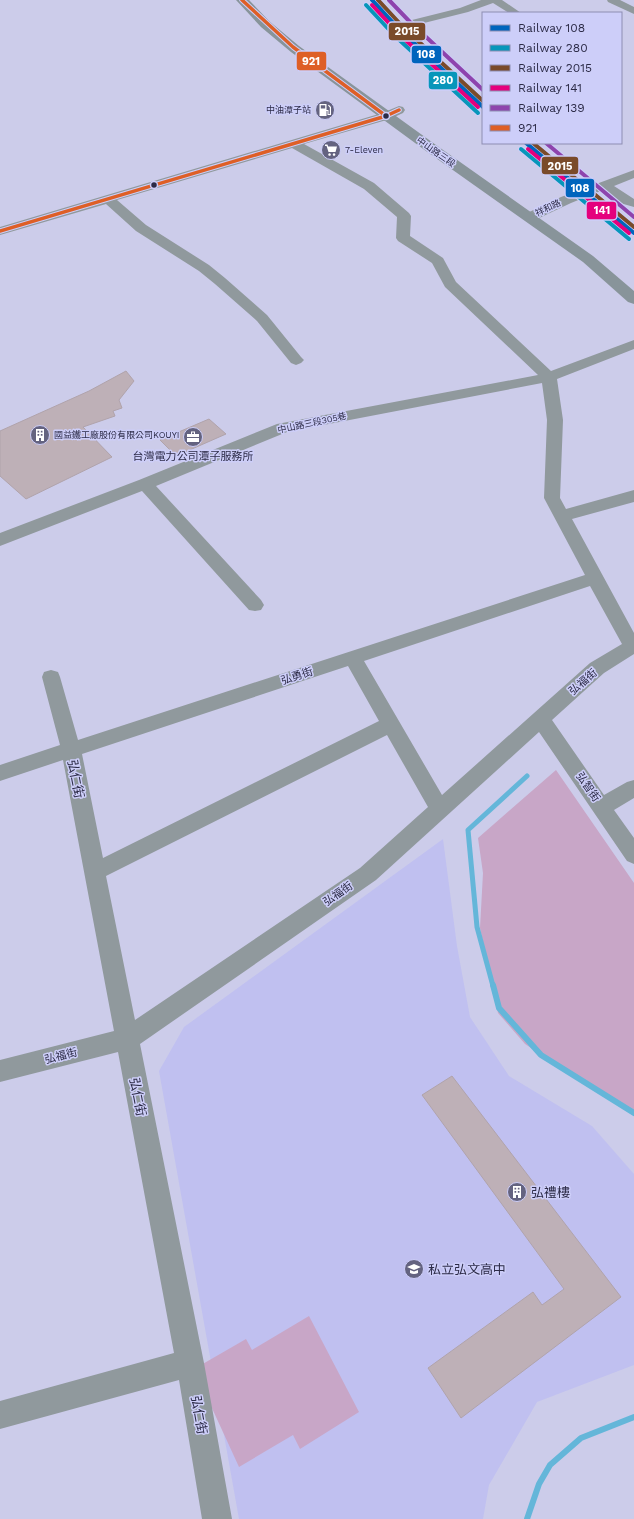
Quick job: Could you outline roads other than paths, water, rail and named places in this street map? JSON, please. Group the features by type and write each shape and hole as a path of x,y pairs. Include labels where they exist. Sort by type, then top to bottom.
{"main road":[{"name":"中山路三段","path":"242,0 265,24 295,49 527,199 621,270"},
{"name":"中山路三段","path":"257,0 393,113 588,259 634,299"}],"street":[{"path":"416,22 464,10 491,0"},
{"path":"495,0 514,12"},
{"path":"612,0 634,11"},
{"path":"454,4 464,10"},
{"path":"0,231 393,113"},
{"path":"293,143 369,186 404,216 403,238 438,261 450,284 549,377 555,420 552,498 594,578 633,645"},
{"name":"祥和路","path":"530,217 570,198 634,174"},
{"path":"605,186 625,200 634,203"},
{"path":"107,198 141,228 204,268 220,281 262,318 296,360"},
{"name":"中山路三段305巷","path":"0,540 145,484 283,428 549,377 634,344"},
{"path":"145,484 255,605"},
{"path":"561,516 634,496"},
{"name":"弘勇街","path":"0,774 594,578"},
{"name":"弘福街","path":"0,1071 127,1039 368,874 597,668 633,645"},
{"path":"352,657 440,809"},
{"name":"弘仁街","path":"51,677 71,750 190,1363 217,1519"},
{"name":"弘智街","path":"541,719 634,855"},
{"path":"94,872 391,724"},
{"path":"602,807 634,788"},
{"path":"0,1415 190,1363"}],"waterway":[{"path":"493,986 477,927 468,830 527,776"},
{"path":"493,985 499,1008 541,1055 634,1113"},
{"path":"527,1519 539,1484 550,1465 581,1438 634,1417"}],"rail line":[{"name":"108","path":"372,0 399,29 482,106"},
{"name":"2015","path":"378,0 404,28 482,100"},
{"name":"139","path":"389,0 410,22 482,89"},
{"name":"280","path":"366,5 394,35 478,113"},
{"name":"141","path":"372,5 399,34 478,107"},
{"name":"108","path":"527,144 634,233"},
{"name":"2015","path":"534,144 634,227"},
{"name":"139","path":"547,144 634,217"},
{"name":"280","path":"521,149 629,239"},
{"name":"141","path":"528,149 629,233"}],"place":[{"name":"中油潭子站","path":"325,110"},
{"name":"7-Eleven","path":"331,150"},
{"name":"國益鐵工廠股份有限公司KOUYI","path":"40,435"},
{"name":"台灣電力公司潭子服務所","path":"193,437"},
{"name":"弘禮樓","path":"517,1192"},
{"name":"私立弘文高中","path":"414,1269"}]}
